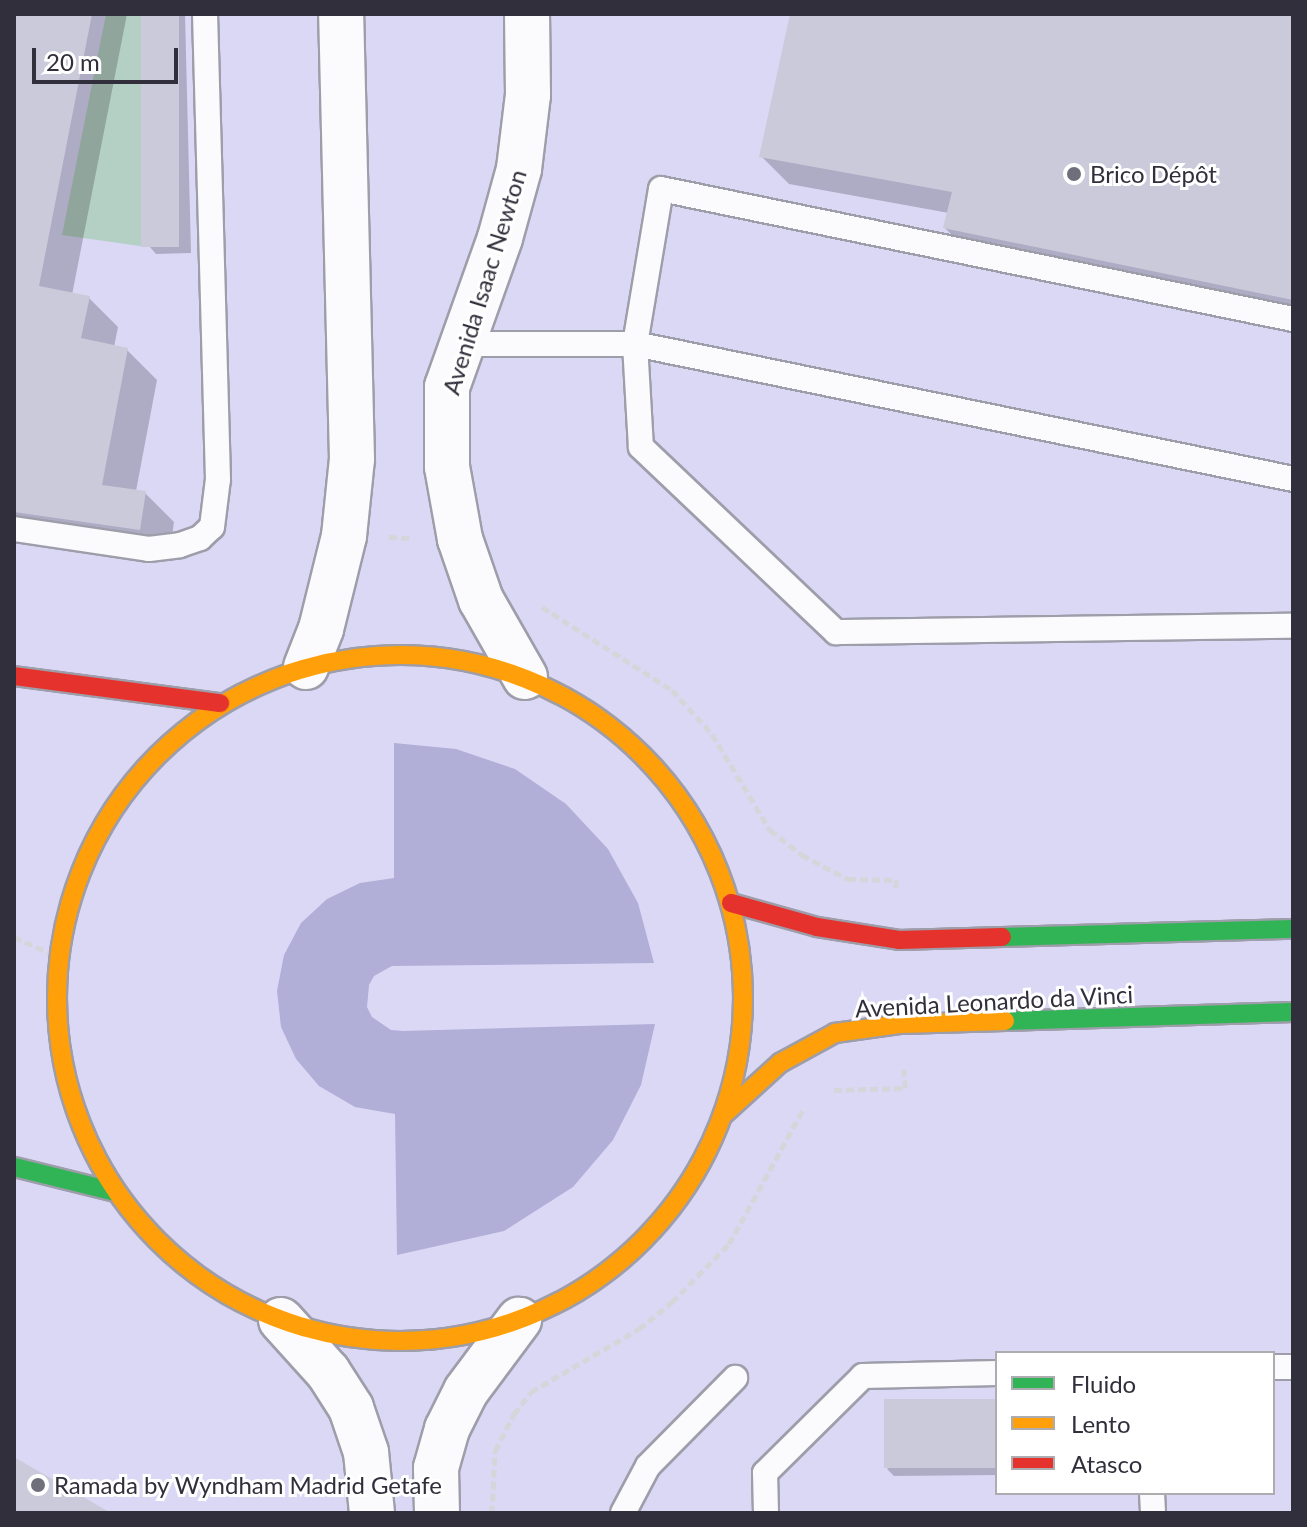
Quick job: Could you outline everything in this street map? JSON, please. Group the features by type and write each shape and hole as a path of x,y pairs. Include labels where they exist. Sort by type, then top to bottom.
{"street":[{"path":"306,667 321,629 344,536 352,459 341,14"},
{"name":"Avenida Isaac Newton","path":"525,677 481,600 460,539 447,467 447,387 500,238 519,169 528,95 527,14"},
{"path":"377,655 452,658 525,677 598,716 654,765 701,831 731,903 744,971 742,1043 724,1114 694,1178 636,1248 578,1292 519,1320 438,1339 354,1338 281,1320 217,1289 160,1244 116,1192 81,1130 59,1055 55,981 65,914 97,831 150,760 220,703 306,667 377,655"},
{"path":"14,676 220,703"},
{"path":"731,903 817,927 899,940 1293,929"},
{"name":"Avenida Leonardo da Vinci","path":"724,1114 780,1063 835,1033 901,1024 1293,1012"},
{"path":"14,1167 116,1192"},
{"path":"281,1320 328,1372 351,1408 366,1452 372,1513"},
{"path":"437,1513 436,1468 447,1429 466,1391 519,1320"}],"lane":[{"path":"14,529 149,549 180,545 200,538 212,527 218,479 205,14"},
{"path":"1293,319 661,189 635,344 641,447 836,632 1293,626"},
{"path":"462,344 635,344 1293,479"},
{"path":"766,1513 765,1473 863,1376 995,1373"},
{"path":"623,1513 648,1466 735,1378"}],"path":[{"path":"344,536 460,539"},
{"path":"530,600 672,690 712,734 770,830 802,855 848,879 896,880 899,940"},
{"path":"14,937 59,957"},
{"path":"829,1092 905,1088 901,1024"},
{"path":"492,1513 495,1451 514,1414 531,1392 639,1329 729,1244 800,1114 809,1104"}],"shaded area":[{"path":"14,14 1293,14 1293,1513 14,1513"},
{"path":"394,743 456,749 515,769 566,804 608,849 638,903 654,963 392,966 374,976 369,985 367,1007 372,1017 391,1030 403,1031 655,1024 641,1085 613,1140 573,1187 504,1231 397,1255 395,1114 355,1107 319,1086 296,1059 281,1027 277,991 284,955 301,923 327,899 360,883 394,878"}],"green space":[{"path":"106,14 141,14 147,247 62,235"}],"building":[{"path":"14,14 92,14 39,286 90,296 81,338 128,348 102,485 146,491 140,530 14,512"},
{"path":"141,14 179,14 179,247 141,247"},
{"name":"Brico Dépôt","path":"790,14 1293,14 1293,300 943,228 952,192 759,157"},
{"path":"884,1399 995,1399 995,1468 884,1468"},
{"name":"Ramada by Wyndham Madrid Getafe","path":"14,1457 111,1513 14,1513"}],"traffic: fast":[{"path":"1002,937 1293,929"},
{"path":"1005,1021 1293,1012"},
{"path":"14,1167 116,1192"}],"traffic: slow":[{"path":"400,655 467,662 531,681 591,713 642,756 685,807 717,867 736,931 743,998 736,1065 717,1129 685,1189 642,1240 591,1283 531,1315 467,1334 400,1341 333,1334 269,1315 209,1283 158,1240 115,1189 83,1129 64,1065 57,998 64,931 83,867 115,807 158,756 209,713 269,681 333,662 400,655"},
{"path":"724,1114 780,1063 835,1033 901,1024 1005,1021"}],"traffic: jam":[{"path":"14,676 220,703"},
{"path":"731,903 817,927 899,940 1002,937"}],"place":[{"name":"Brico Dépôt","path":"1074,174"},
{"name":"Ramada by Wyndham Madrid Getafe","path":"38,1485"}]}
